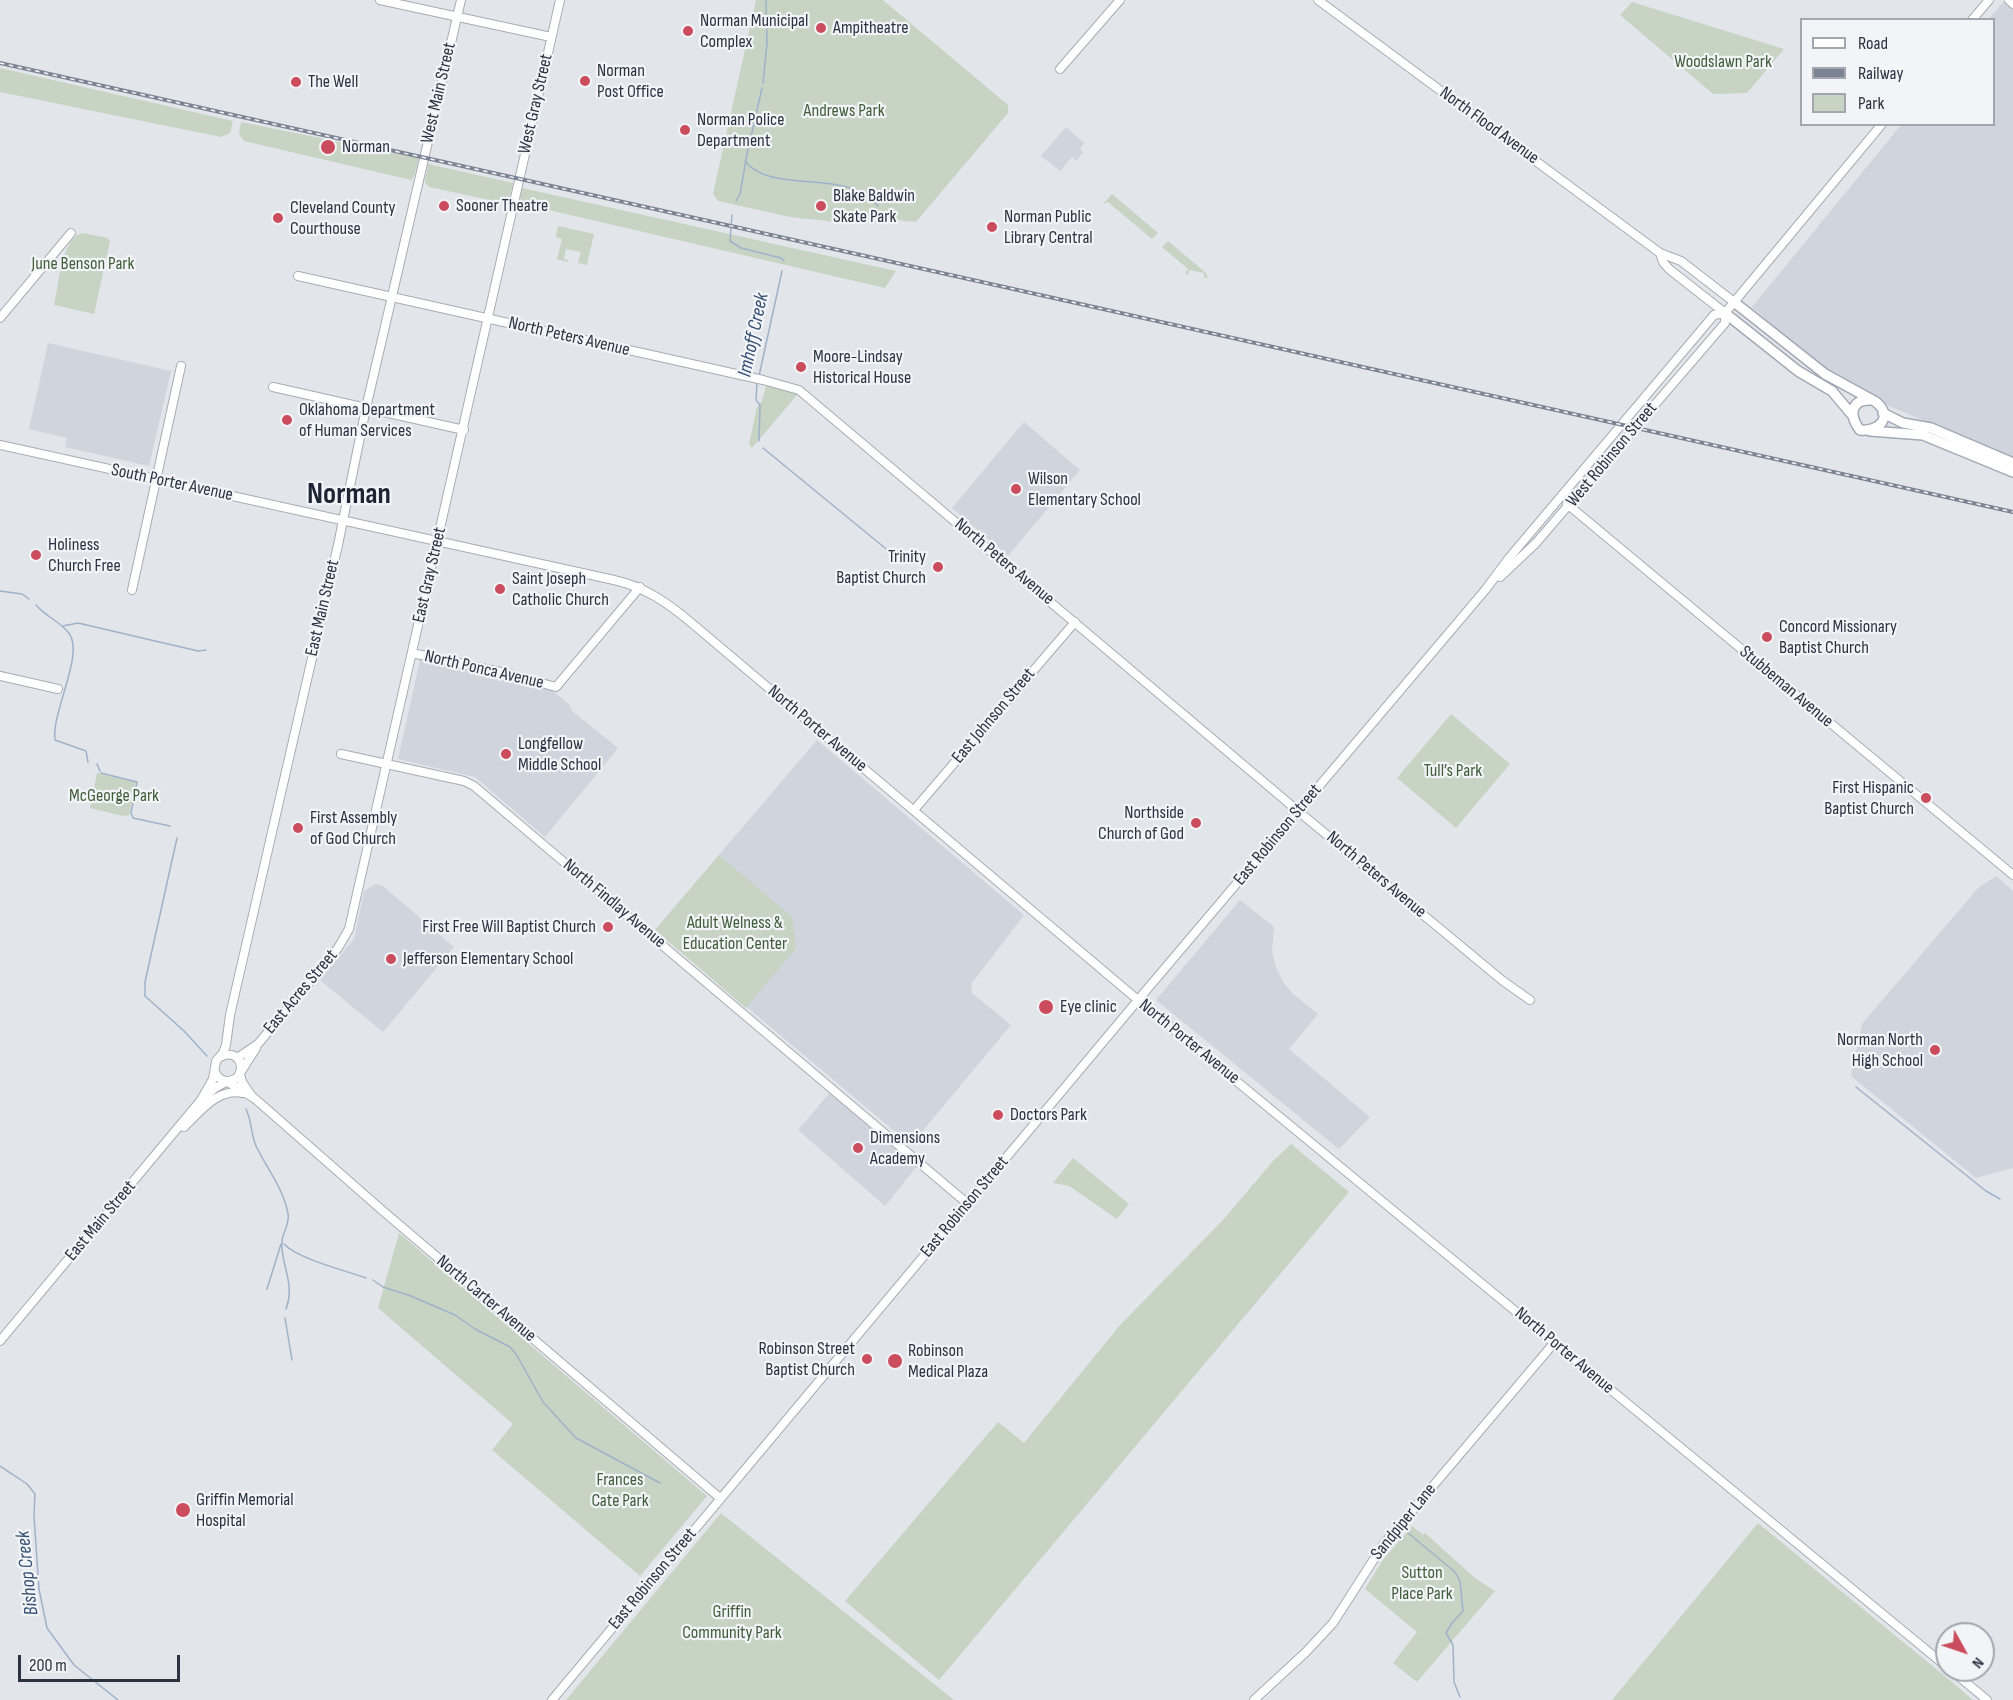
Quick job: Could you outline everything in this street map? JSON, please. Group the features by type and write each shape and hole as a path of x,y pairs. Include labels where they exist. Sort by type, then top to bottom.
{"main road":[{"name":"North Flood Avenue","path":"1734,302 1826,374 1871,400"},
{"name":"North Flood Avenue","path":"1725,313 1798,371 1832,391 1853,416"},
{"path":"1869,430 1880,425 1883,413 1881,405 1866,399 1857,405 1853,416 1860,430 1923,435 2013,472"},
{"path":"1883,413 1903,423 1931,428 2013,463"}],"street":[{"path":"381,0 551,37"},
{"name":"West Main Street","path":"418,187 461,0"},
{"name":"West Gray Street","path":"512,209 560,0"},
{"path":"1060,69 1120,0"},
{"name":"North Flood Avenue","path":"1318,0 1660,253 1681,261 1734,302"},
{"path":"1974,18 1989,0"},
{"path":"2009,0 2013,4"},
{"name":"West Robinson Street","path":"1486,589 1529,550 1569,506 1725,323 1725,313 1880,126"},
{"name":"East Main Street","path":"219,1058 226,1045 232,1007 343,520 366,408 418,187"},
{"name":"East Gray Street","path":"344,940 350,925 464,430 512,209"},
{"path":"0,318 71,233"},
{"name":"North Flood Avenue","path":"1660,253 1663,262 1670,269 1725,313"},
{"name":"North Peters Avenue","path":"298,276 799,390 1298,811 1503,981 1530,1000"},
{"name":"West Robinson Street","path":"1380,715 1714,315 1725,313"},
{"path":"132,590 181,366"},
{"path":"273,387 464,430"},
{"name":"South Porter Avenue","path":"0,445 343,520"},
{"name":"Stubbeman Avenue","path":"1560,498 2013,875"},
{"name":"North Porter Avenue","path":"343,520 640,587 664,602 1138,1000 1935,1656"},
{"name":"North Ponca Avenue","path":"412,653 556,687 640,587"},
{"name":"East Johnson Street","path":"914,810 1075,622"},
{"path":"0,676 58,689"},
{"name":"East Robinson Street","path":"552,1700 1138,1000 1380,715"},
{"name":"North Findlay Avenue","path":"341,754 464,781 478,789 968,1204"},
{"name":"East Acres Street","path":"241,1072 258,1044 344,940"},
{"name":"East Main Street","path":"229,1030 236,1057"},
{"name":"East Acres Street","path":"236,1057 258,1044"},
{"path":"224,1054 236,1057 242,1064 241,1072 237,1078 227,1082 221,1080 215,1072 214,1065 224,1054"},
{"name":"East Main Street","path":"201,1100 215,1072"},
{"name":"North Carter Avenue","path":"241,1072 242,1082 250,1096"},
{"name":"East Main Street","path":"0,1341 201,1100 215,1088 227,1082"},
{"name":"North Carter Avenue","path":"227,1082 250,1096 720,1498"},
{"path":"158,1153 214,1098 232,1092 250,1096"},
{"name":"Sandpiper Lane","path":"1254,1700 1306,1652 1333,1623 1383,1545 1554,1342"},
{"path":"1966,1682 1988,1700"}],"shaded area":[{"path":"2005,0 2013,0 2013,459 1887,405 1848,385 1810,358 1752,307 1900,126 1995,126 1995,18 1990,18"},
{"path":"1066,127 1084,143 1080,149 1083,152 1076,161 1072,157 1060,171 1041,156"},
{"path":"48,343 171,371 149,466 65,447 67,438 29,429"},
{"name":"Wilson Elementary School","path":"1024,422 1080,470 1008,556 952,508"},
{"name":"Longfellow Middle School","path":"420,660 551,690 569,704 572,711 618,748 545,837 475,777 398,759"},
{"path":"817,740 1024,915 971,987 972,993 1011,1025 911,1145 655,930"},
{"name":"Norman North High School","path":"1996,876 2013,891 2013,1168 1976,1178 1851,1076 1862,1024 1978,888"},
{"name":"Jefferson Elementary School","path":"376,884 383,886 454,947 383,1032 320,980 354,939 364,891"},
{"path":"1240,900 1274,927 1272,952 1283,982 1292,993 1318,1014 1289,1049 1370,1117 1339,1149 1156,1000"},
{"name":"Dimensions Academy","path":"832,1090 918,1165 885,1206 798,1130"}],"green space":[{"name":"Andrews Park","path":"756,0 883,0 1008,105 1008,113 916,222 881,218 846,223 790,217 718,201 713,194"},
{"name":"Woodslawn Park","path":"1632,2 1784,49 1747,93 1713,94 1620,15"},
{"path":"0,68 233,121 230,133 221,137 0,92"},
{"path":"241,122 419,158 411,180 244,141 239,134"},
{"path":"428,164 513,183 509,201 504,203 429,187 425,183"},
{"path":"522,188 896,271 885,288 527,205 520,199"},
{"path":"1112,194 1158,233 1152,239 1108,202 1103,204"},
{"path":"558,226 594,234 587,265 578,263 581,252 566,249 564,259 568,262 557,259 562,239 556,237"},
{"name":"June Benson Park","path":"82,233 108,238 110,241 94,314 54,305 65,254 75,237"},
{"path":"1168,241 1206,273 1208,278 1204,278 1204,273 1189,270 1188,275 1185,273 1188,269 1162,247"},
{"path":"768,385 792,391 797,395 752,448 749,444 757,407"},
{"name":"Tull’s Park","path":"1451,714 1510,764 1456,828 1397,778"},
{"name":"McGeorge Park","path":"97,773 136,782 129,815 123,816 90,808"},
{"name":"Adult Welness & Education Center","path":"719,855 792,917 796,948 746,1008 655,930"},
{"path":"1291,1144 1349,1192 939,1680 845,1601 998,1422 1024,1443 1120,1325 1223,1220 1273,1161"},
{"path":"1073,1158 1129,1204 1117,1219 1069,1186 1053,1183"},
{"name":"Frances Cate Park","path":"399,1233 707,1496 640,1576 492,1450 513,1424 378,1308"},
{"name":"Griffin Community Park","path":"721,1513 954,1700 566,1700"},
{"path":"1758,1523 1935,1668 1935,1682 1952,1682 1973,1700 1612,1700"},
{"name":"Sutton Place Park","path":"1412,1526 1423,1535 1425,1533 1475,1578 1495,1591 1417,1682 1393,1663 1417,1632 1365,1589 1382,1561"}],"waterway":[{"name":"Imhoff Creek","path":"763,83 767,43 766,0"},
{"name":"Imhoff Creek","path":"736,201 740,194 762,88"},
{"path":"745,161 757,171 773,177 849,187 865,194 878,206"},
{"name":"Imhoff Creek","path":"732,215 730,241 741,248 781,258 784,261"},
{"name":"Imhoff Creek","path":"759,376 782,271"},
{"name":"Imhoff Creek","path":"757,383 756,400 760,405 759,441"},
{"name":"Imhoff Creek","path":"763,448 896,557"},
{"path":"0,591 22,594 29,599"},
{"path":"36,605 64,628 72,641 71,668 58,714 55,740 86,751 88,762"},
{"path":"63,626 78,623 198,651 206,650"},
{"path":"97,764 100,771"},
{"path":"101,773 137,782 131,813 133,818 170,826"},
{"path":"177,838 145,982 145,996 184,1031 207,1056"},
{"path":"1856,1087 1986,1191 2000,1199"},
{"path":"246,1109 255,1144 279,1188 288,1214 282,1241 283,1258 289,1283 289,1300 286,1309"},
{"path":"267,1289 281,1244"},
{"path":"284,1244 300,1255 366,1278"},
{"path":"373,1280 383,1287 455,1315 475,1329 510,1347 543,1402 576,1438 660,1483"},
{"path":"285,1318 292,1360"},
{"name":"Bishop Creek","path":"0,1466 27,1484 35,1494 34,1516 39,1589 47,1628 74,1665 118,1700"},
{"path":"1408,1533 1455,1572 1460,1581 1463,1611 1446,1633 1453,1645 1454,1682 1460,1697"}],"railway":[{"path":"0,63 2013,512"}],"place":[{"name":"Ampitheatre","path":"821,28"},
{"name":"Norman Municipal Complex","path":"688,31"},
{"name":"Norman Post Office","path":"585,81"},
{"name":"The Well","path":"296,82"},
{"name":"Norman Police Department","path":"685,130"},
{"name":"Norman","path":"328,147"},
{"name":"Sooner Theatre","path":"444,206"},
{"name":"Blake Baldwin Skate Park","path":"821,206"},
{"name":"Cleveland County Courthouse","path":"278,218"},
{"name":"Norman Public Library Central","path":"992,227"},
{"name":"Moore-Lindsay Historical House","path":"801,367"},
{"name":"Oklahoma Department of Human Services","path":"287,420"},
{"name":"Wilson Elementary School","path":"1016,489"},
{"name":"Holiness Church Free","path":"36,555"},
{"name":"Trinity Baptist Church","path":"938,567"},
{"name":"Saint Joseph Catholic Church","path":"500,589"},
{"name":"Concord Missionary Baptist Church","path":"1767,637"},
{"name":"Longfellow Middle School","path":"506,754"},
{"name":"First Hispanic Baptist Church","path":"1926,798"},
{"name":"Northside Church of God","path":"1196,823"},
{"name":"First Assembly of God Church","path":"298,828"},
{"name":"First Free Will Baptist Church","path":"608,927"},
{"name":"Jefferson Elementary School","path":"391,959"},
{"name":"Eye clinic","path":"1046,1007"},
{"name":"Norman North High School","path":"1935,1050"},
{"name":"Doctors Park","path":"998,1115"},
{"name":"Dimensions Academy","path":"858,1148"},
{"name":"Robinson Street Baptist Church","path":"867,1359"},
{"name":"Robinson Medical Plaza","path":"895,1361"},
{"name":"Griffin Memorial Hospital","path":"183,1510"}],"district":[{"name":"Norman","path":"349,495"}]}
